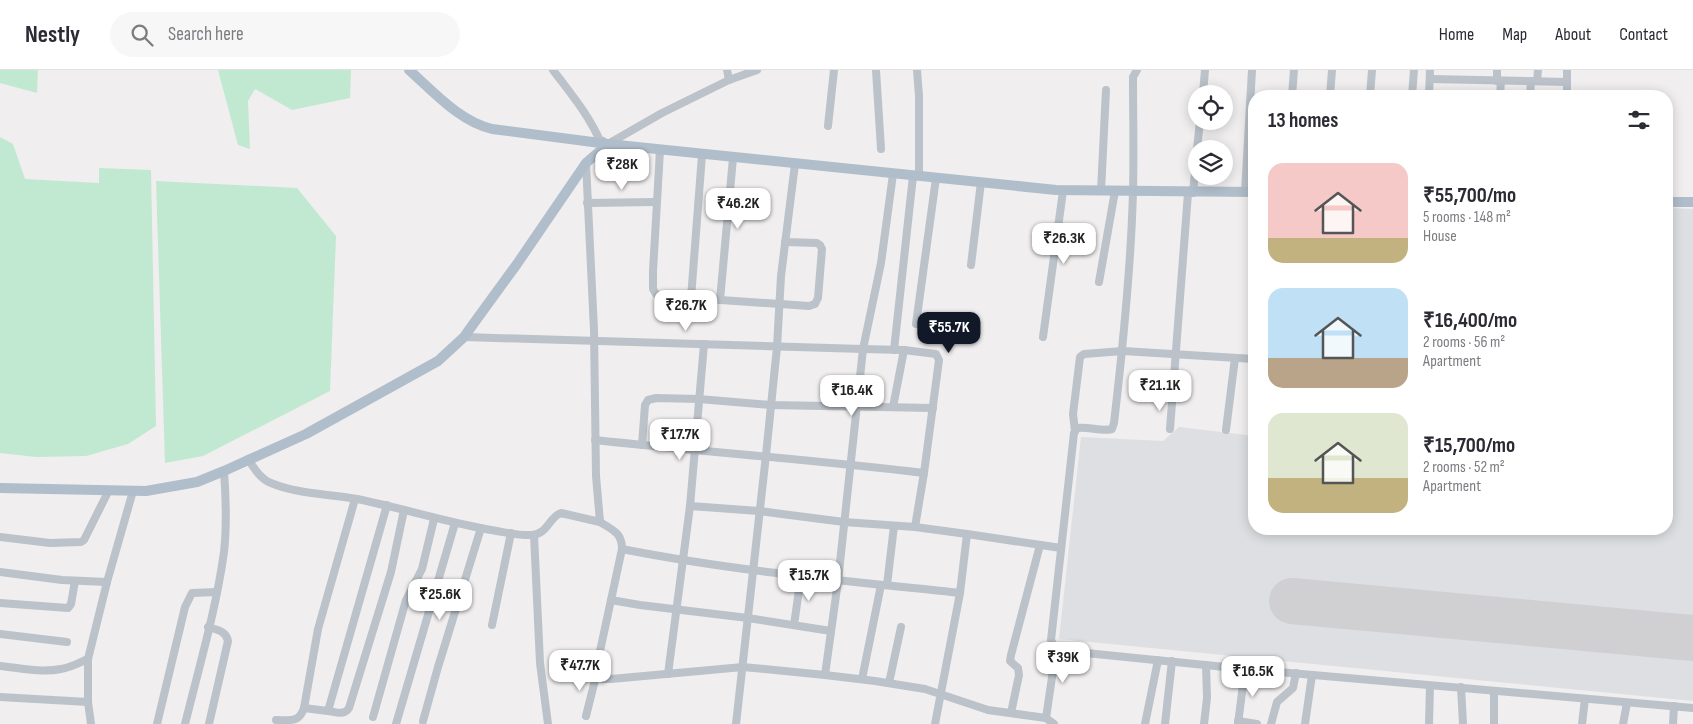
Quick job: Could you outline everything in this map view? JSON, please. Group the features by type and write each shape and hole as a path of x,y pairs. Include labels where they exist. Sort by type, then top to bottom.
{"main road":[{"path":"409,70 457,112 478,125 492,129 702,155 1063,190 1190,193 1248,192"},
{"path":"0,488 146,491 197,482 306,434 438,361 464,336 517,264 586,163 605,143"},
{"path":"1673,202 1693,202"}],"street":[{"path":"553,70 584,110 605,143 609,138 622,136 662,113 729,80 757,70"},
{"path":"727,70 729,80"},
{"path":"828,126 834,70"},
{"path":"876,70 881,149"},
{"path":"894,350 916,176 919,96 917,70"},
{"path":"1075,431 1077,428 1083,427 1105,431 1112,429 1114,423 1123,351 1129,273 1133,192 1133,77 1137,70"},
{"path":"1203,85 1205,70"},
{"path":"1252,70 1252,90"},
{"path":"1292,90 1294,70"},
{"path":"1330,90 1332,70"},
{"path":"1370,90 1372,70"},
{"path":"1412,90 1414,70"},
{"path":"1429,90 1430,70"},
{"path":"1463,80 1464,70"},
{"path":"1497,70 1500,90"},
{"path":"1532,90 1538,70"},
{"path":"1566,90 1567,70"},
{"path":"1430,79 1567,82"},
{"path":"1101,191 1106,90"},
{"path":"660,150 653,289 656,294 809,306 815,304 818,298 822,249 817,243 785,242"},
{"path":"691,298 702,155"},
{"path":"720,300 733,158"},
{"path":"586,163 594,341 595,440 600,522"},
{"path":"736,724 777,347 778,304 795,164"},
{"path":"825,675 838,580 863,349 881,263 893,174"},
{"path":"916,324 936,178"},
{"path":"971,265 981,182"},
{"path":"1170,429 1175,353 1192,185"},
{"path":"1043,337 1063,190"},
{"path":"1099,282 1115,191"},
{"path":"587,203 656,202"},
{"path":"464,336 904,350 936,354 939,360 915,527"},
{"path":"668,674 696,451 704,344"},
{"path":"893,407 904,350"},
{"path":"1046,718 1056,650 1051,640 1075,431 1072,414 1081,355 1096,352 1123,351 1248,359"},
{"path":"1226,430 1235,358"},
{"path":"642,445 644,410 648,400 656,398 699,399 770,405 933,408"},
{"path":"595,440 696,451 766,455 924,473"},
{"path":"248,460 260,478 282,487 386,505 454,523 534,535 545,530 554,517 561,513 600,522 616,532 621,538 622,549 586,716"},
{"path":"185,724 217,592 224,551 226,500 224,471"},
{"path":"0,537 50,542 81,542 84,540 110,490"},
{"path":"90,724 88,659 107,582 133,491"},
{"path":"276,720 297,719 302,715 318,629 355,499"},
{"path":"328,711 386,505"},
{"path":"690,506 759,511 844,522 915,527 1061,548"},
{"path":"304,708 341,713 346,712 349,708 391,572 404,510"},
{"path":"373,717 406,600 422,569 434,519"},
{"path":"396,724 454,523"},
{"path":"862,679 884,585 894,526"},
{"path":"423,721 481,528"},
{"path":"492,625 512,533"},
{"path":"935,724 960,592 967,534"},
{"path":"534,535 540,663 548,724"},
{"path":"1011,713 1019,675 1018,668 1010,660 1040,545"},
{"path":"622,549 683,561 801,576 960,592"},
{"path":"0,572 75,581 107,582"},
{"path":"794,625 801,576"},
{"path":"0,603 68,608 71,604 75,581"},
{"path":"157,724 188,598 192,593 217,592"},
{"path":"611,600 640,606 748,618 832,631"},
{"path":"208,626 223,632 228,641 209,724"},
{"path":"889,682 901,627"},
{"path":"0,634 67,642"},
{"path":"1056,650 1430,686 1462,687 1693,708"},
{"path":"0,666 55,670 88,659"},
{"path":"1145,724 1158,660"},
{"path":"1164,724 1172,661"},
{"path":"1204,724 1208,698 1206,665"},
{"path":"596,676 603,679 611,679 742,668 825,675 889,682 941,693 988,710 1046,718 1054,724"},
{"path":"1245,669 1238,722 1257,724"},
{"path":"1272,724 1276,702 1293,688 1296,673"},
{"path":"1305,724 1312,675"},
{"path":"1429,724 1430,686"},
{"path":"1462,687 1463,724"},
{"path":"1494,691 1494,724"},
{"path":"0,697 88,702"},
{"path":"1582,724 1585,698"},
{"path":"1623,724 1626,703"},
{"path":"1673,724 1674,706"}],"shaded area":[{"path":"1673,208 1693,209 1693,701 1059,639 1081,437 1163,441 1179,427 1248,435 1248,535 1673,535"}],"green space":[{"path":"0,70 38,70 37,93 0,83"},
{"path":"218,70 351,70 350,98 292,110 255,89 248,101 250,149 238,145"},
{"path":"0,137 13,144 25,179 99,183 99,168 151,170 156,426 128,444 86,456 36,457 0,453"},
{"path":"156,181 297,188 336,236 330,391 203,456 165,463"}],"runway":[{"path":"1292,601 1693,638"}]}
